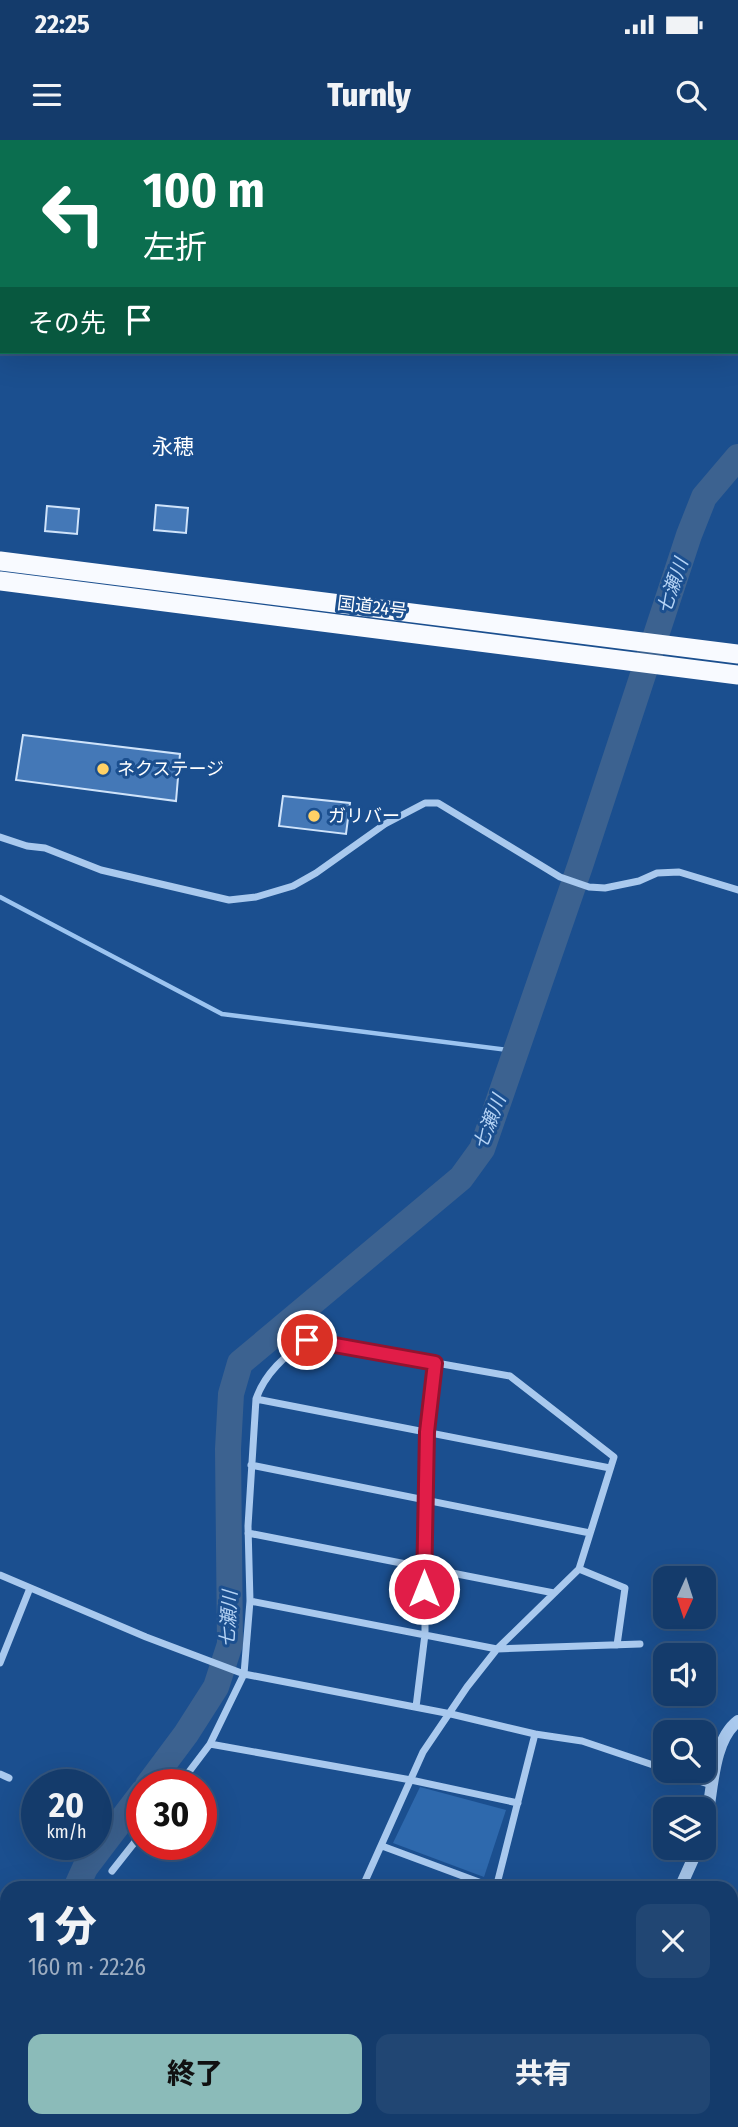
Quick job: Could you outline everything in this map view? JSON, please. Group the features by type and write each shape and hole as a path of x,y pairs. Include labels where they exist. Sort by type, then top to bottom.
{"highway":[{"name":"国道24号","path":"0,561 738,654"},
{"name":"国道24号","path":"0,581 738,676"}],"street":[{"path":"0,836 27,846 45,848 101,870 229,900 256,897 293,886 385,824 425,803 438,803 560,877 589,887 605,888 639,881 657,873 679,872 738,890"},
{"path":"191,1769 210,1744 244,1674 250,1601 248,1533 256,1399 261,1386 277,1365 307,1340 510,1376 614,1457 579,1569 497,1649 423,1752 365,1881"},
{"path":"416,1707 425,1634 427,1432 435,1363"},
{"path":"256,1399 610,1468"},
{"path":"251,1465 590,1533"},
{"path":"248,1533 554,1593"},
{"path":"579,1569 625,1588 617,1645"},
{"path":"0,1576 244,1674 451,1714 535,1734 582,1741 653,1765"},
{"path":"0,1663 30,1588"},
{"path":"250,1601 497,1649 640,1644"},
{"path":"711,1797 711,1785 724,1740 738,1721"},
{"path":"497,1881 535,1734"},
{"path":"210,1744 411,1780 518,1803"},
{"path":"0,1774 9,1778"},
{"path":"705,1783 711,1785"},
{"path":"382,1846 476,1881"},
{"path":"112,1871 126,1853"},
{"path":"684,1881 693,1860"}],"shaded area":[{"path":"420,1787 506,1810 484,1877 393,1843"}],"building":[{"path":"156,505 188,508 186,533 154,530"},
{"path":"47,506 79,509 77,534 45,531"},
{"path":"23,735 180,754 176,801 16,780"},
{"path":"283,796 350,803 346,834 279,826"}],"waterway":[{"name":"七瀬川","path":"160,1769 216,1687 230,1644 228,1449 231,1394 240,1363 461,1178 482,1149 580,866 689,535 704,497 738,457"},
{"path":"0,897 222,1014 516,1051"},
{"name":"七瀬川","path":"79,1881 85,1868 126,1814"}],"place":[{"name":"ネクステージ","path":"103,769"},
{"name":"ガリバー","path":"314,816"}],"district":[{"name":"永穂","path":"173,447"}],"route":[{"path":"307,1340 435,1363 427,1432 424,1589"}]}
